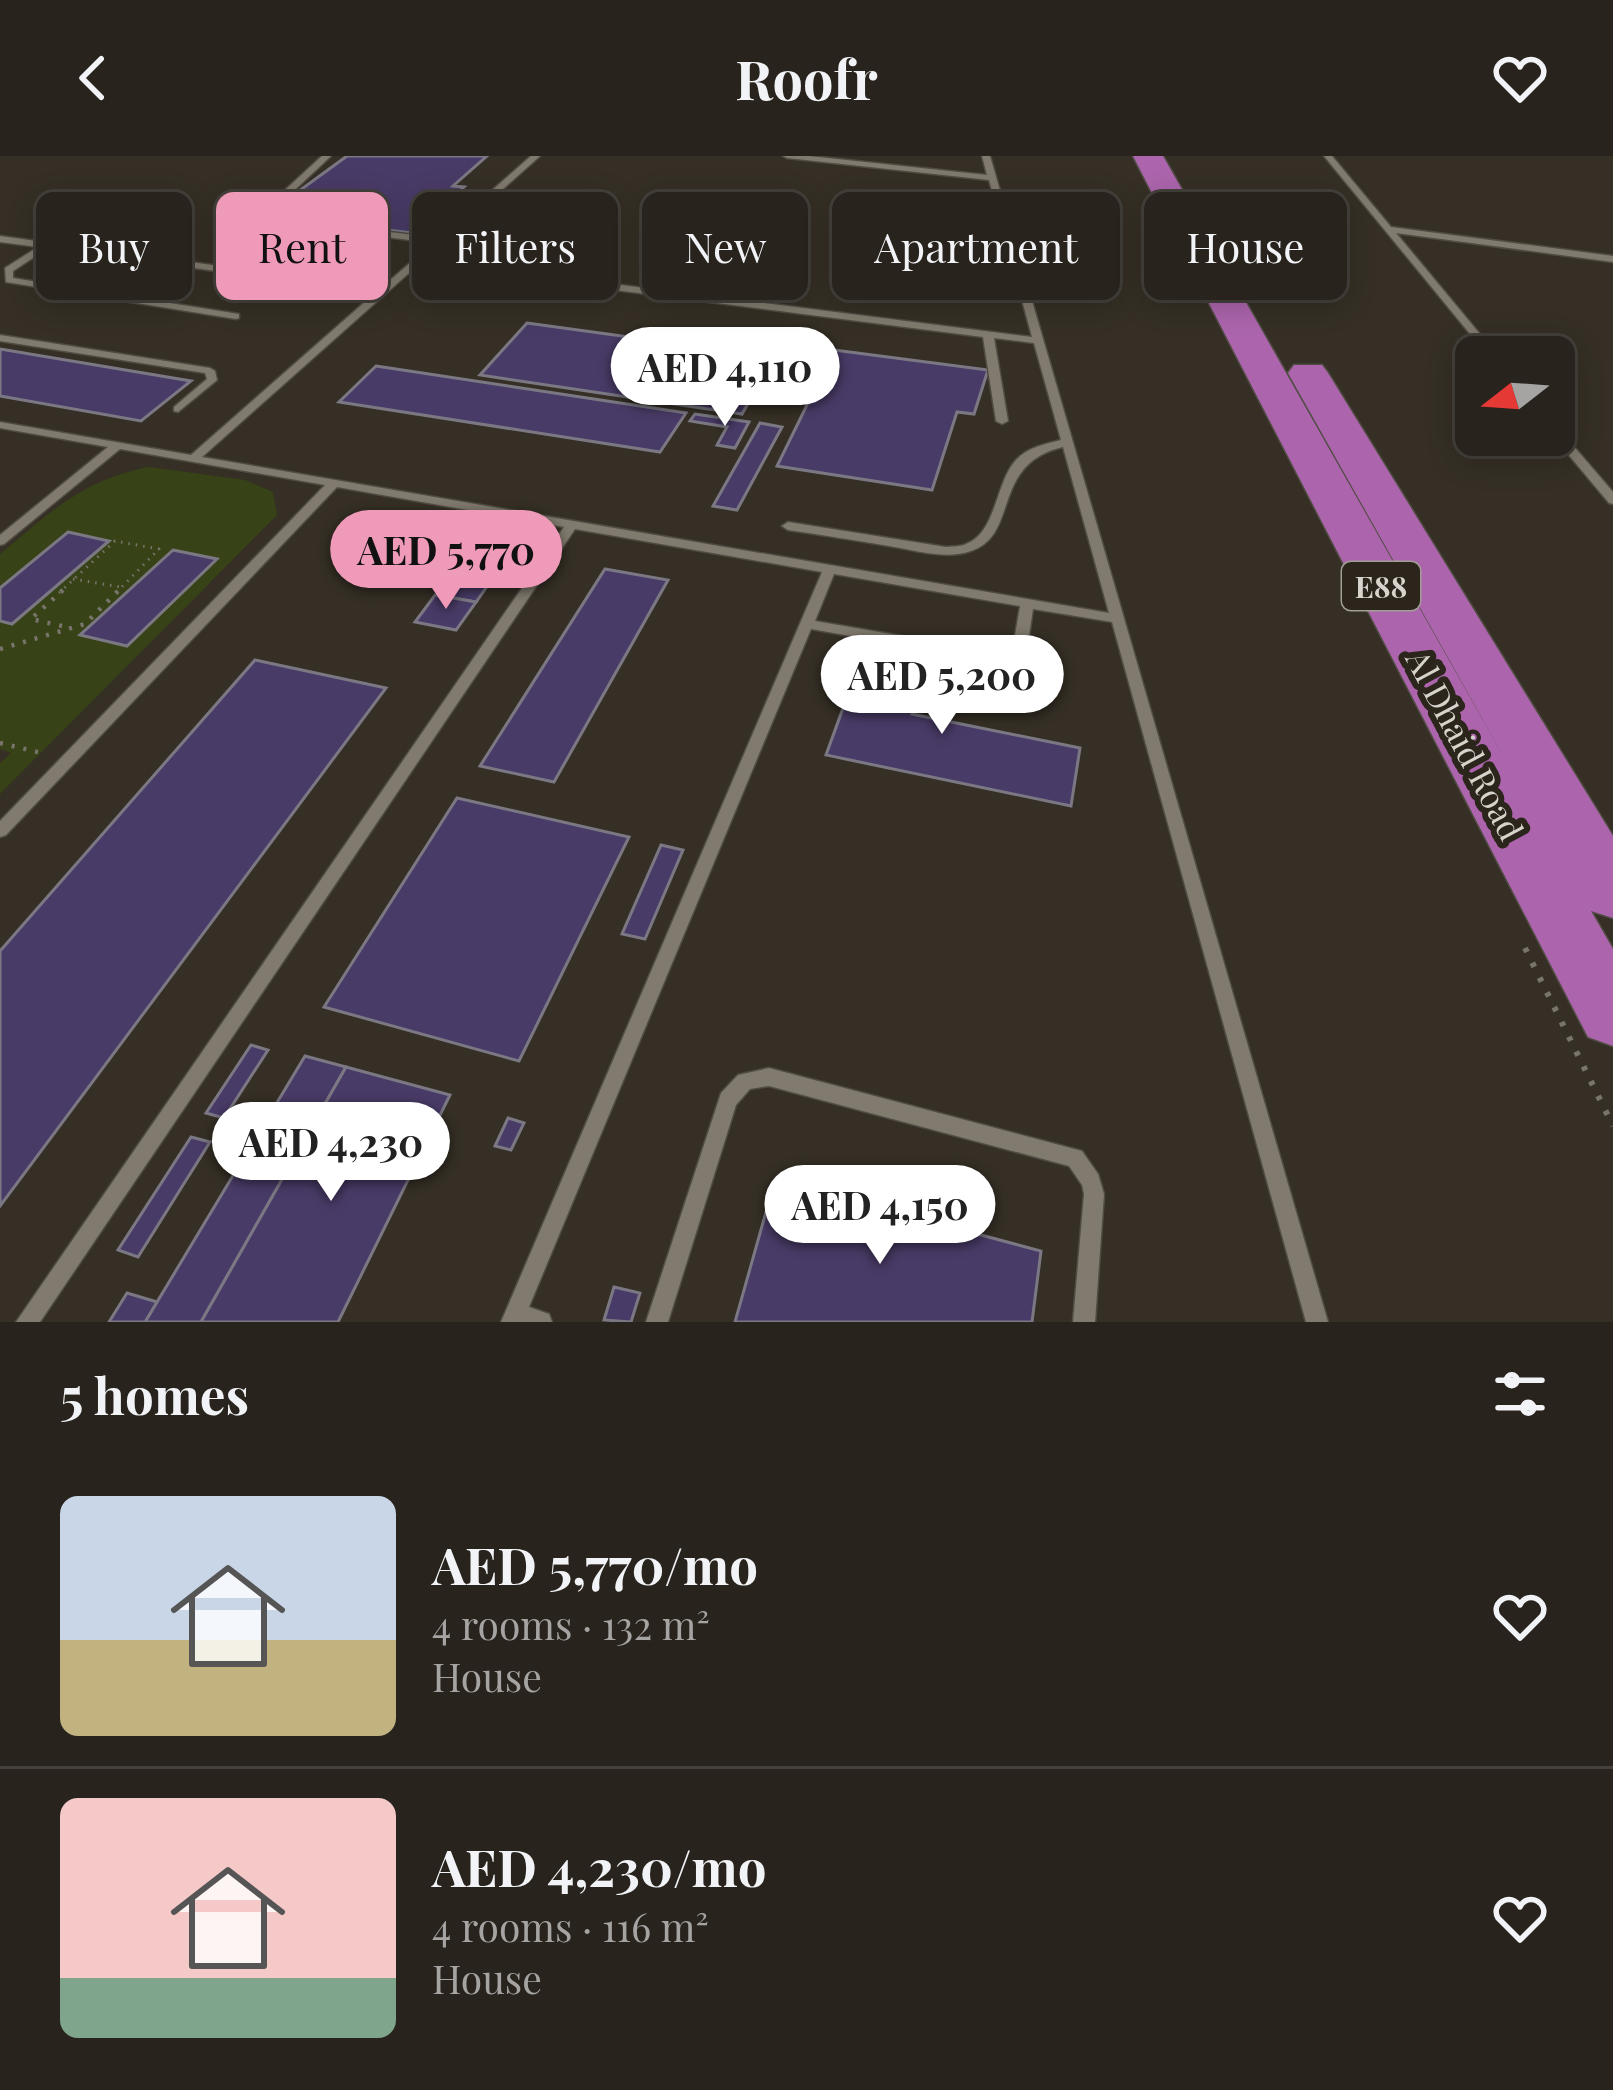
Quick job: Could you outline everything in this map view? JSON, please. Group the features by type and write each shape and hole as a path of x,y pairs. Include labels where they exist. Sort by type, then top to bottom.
{"highway":[{"name":"Al Dhaid Road","path":"1148,156 1613,1015"},
{"name":"Al Dhaid Road","path":"1180,156 1613,892"}],"lane":[{"path":"327,156 264,214 265,219 412,237"},
{"path":"496,192 536,156"},
{"path":"787,156 993,178"},
{"path":"986,156 1317,1322"},
{"path":"1328,156 1477,336"},
{"path":"1388,229 1613,259"},
{"path":"0,239 36,244"},
{"path":"36,252 6,276 36,285"},
{"path":"388,287 412,266"},
{"path":"618,288 1039,341"},
{"path":"133,300 236,316"},
{"path":"194,458 373,300"},
{"path":"988,335 1002,421"},
{"path":"0,338 210,371 212,380 178,409"},
{"path":"0,425 1118,619"},
{"path":"788,526 946,551 972,549 987,536 1019,459 1039,446 1068,442"},
{"path":"0,541 118,445"},
{"path":"1575,455 1613,500"},
{"path":"0,831 334,483"},
{"path":"27,1322 572,524"},
{"path":"542,1322 514,1318 830,569"},
{"path":"806,624 1003,658 1020,649 1027,603"},
{"path":"658,1322 728,1100 745,1081 769,1076 1075,1158 1094,1194 1084,1322"}],"path":[{"path":"0,649 85,624 159,549 115,541 31,619 71,628"},
{"path":"73,579 119,587"},
{"path":"0,743 69,759"}],"green space":[{"path":"149,467 245,480 273,492 277,515 0,794 0,763 11,753 0,749 0,621 12,624 108,541 68,532 0,588 0,554 86,489"}],"building":[{"path":"347,156 487,156 453,186 464,187 458,192 412,192 412,233 388,230 388,192 298,192"},
{"path":"527,323 775,357 742,414 480,375"},
{"path":"0,349 191,381 141,421 0,396"},
{"path":"834,350 988,370 974,414 957,412 932,490 777,466"},
{"path":"376,366 686,413 660,452 339,402"},
{"path":"695,414 749,422 735,448 717,445 727,427 690,421"},
{"path":"760,423 782,427 737,510 713,506"},
{"path":"382,515 435,524 423,538 370,530"},
{"path":"442,528 465,532 453,547 430,544"},
{"path":"68,532 109,541 12,624 0,621 0,588"},
{"path":"173,550 217,559 127,646 80,635"},
{"path":"472,563 500,568 476,602 448,597"},
{"path":"605,569 668,580 554,782 480,766"},
{"path":"435,595 476,602 456,630 415,622"},
{"path":"866,645 929,657 912,714 1080,748 1071,806 826,755"},
{"path":"255,660 386,688 0,1206 0,951"},
{"path":"457,798 629,837 519,1061 324,1007"},
{"path":"661,845 683,850 645,939 622,934"},
{"path":"251,1045 268,1050 224,1118 206,1113"},
{"path":"305,1056 346,1067 201,1322 145,1322"},
{"path":"346,1067 450,1095 338,1322 201,1322"},
{"path":"508,1118 524,1123 511,1150 495,1146"},
{"path":"191,1137 210,1142 138,1257 118,1250"},
{"path":"775,1180 1041,1251 1032,1322 735,1322"},
{"path":"614,1287 640,1293 631,1322 604,1320"},
{"path":"127,1293 157,1302 145,1322 109,1322"}]}
